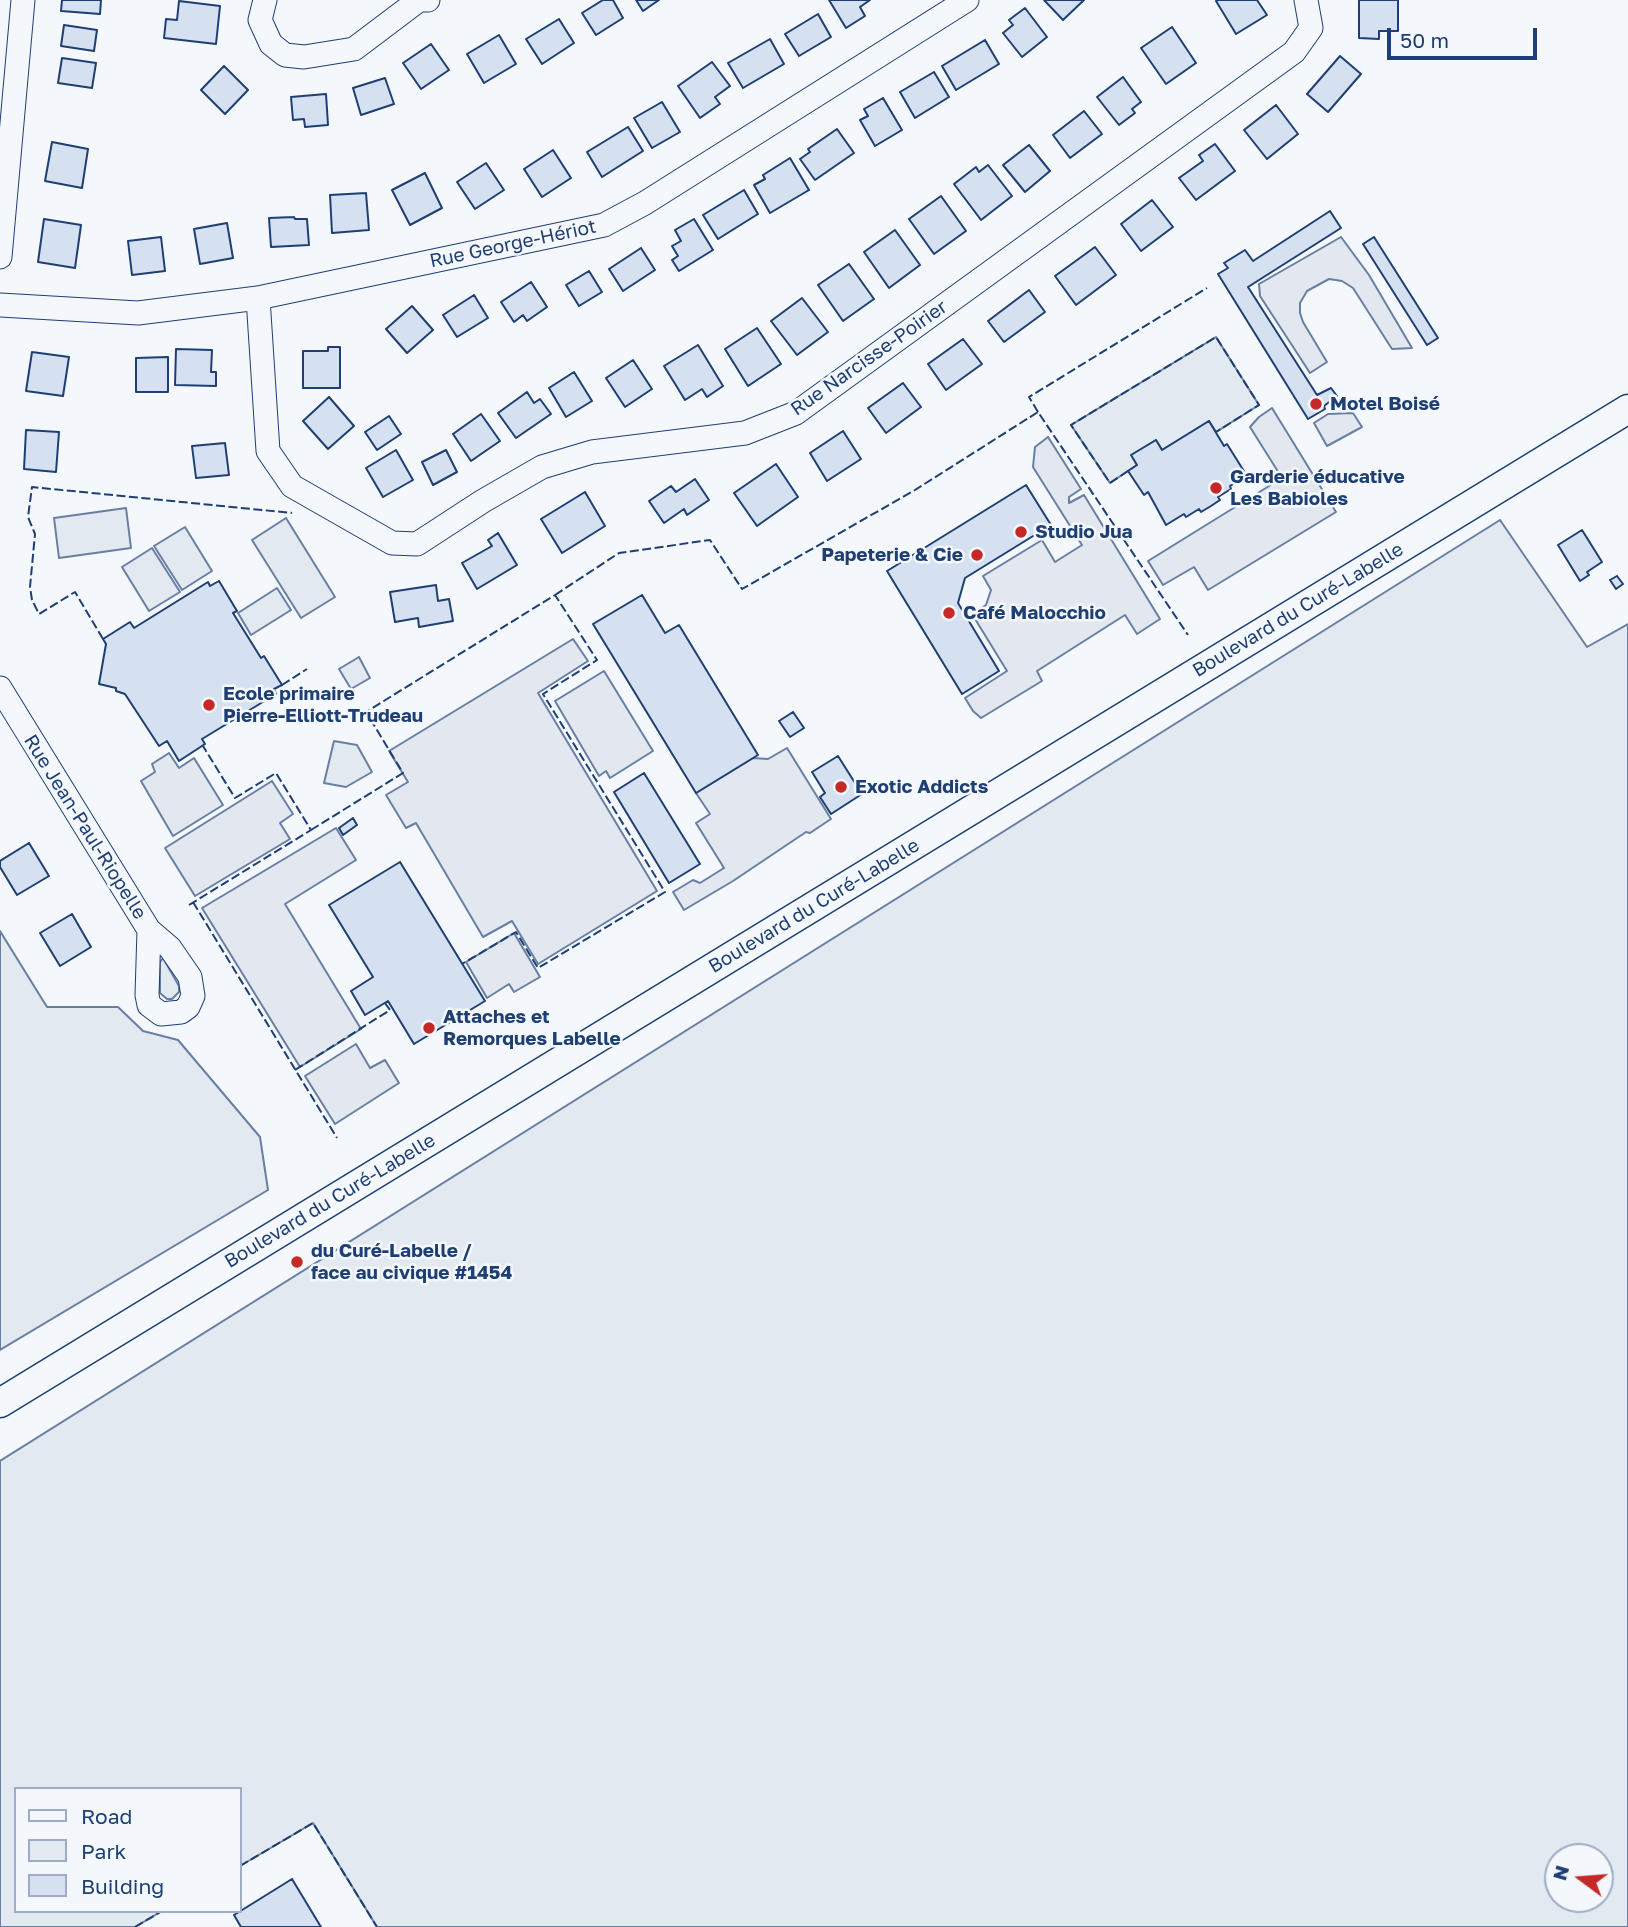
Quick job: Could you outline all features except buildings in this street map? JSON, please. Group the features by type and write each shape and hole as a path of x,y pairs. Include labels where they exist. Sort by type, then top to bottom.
{"main road":[{"name":"Boulevard du Curé-Labelle","path":"0,1403 1628,409"}],"street":[{"path":"0,257 23,0"},
{"path":"265,0 260,20 271,44 285,55 304,57 354,49 419,0 428,0"},
{"name":"Rue George-Hériot","path":"0,305 138,313 258,298 604,225 645,203 967,0"},
{"name":"Rue Narcisse-Poirier","path":"258,298 268,451 292,486 392,543 417,544 542,467 592,452 745,433 796,413 1294,52 1311,28 1306,0"},
{"name":"Rue Jean-Paul-Riopelle","path":"0,688 149,930"}],"green space":[{"path":"1216,337 1259,405 1216,432 1209,421 1162,450 1156,440 1132,455 1137,465 1110,483 1071,425"},
{"path":"126,508 131,548 59,558 54,518"},
{"path":"286,518 335,597 301,618 252,540"},
{"path":"1500,520 1587,647 1628,624 1628,1927 377,1927 313,1823 242,1865 242,1787 14,1787 14,1913 159,1913 135,1927 0,1927 0,1461"},
{"path":"185,527 212,571 182,590 154,546"},
{"path":"152,548 180,592 149,611 122,567"},
{"path":"277,588 291,610 251,635 238,613"},
{"path":"359,657 370,678 351,689 339,669"},
{"path":"334,741 357,745 372,772 346,787 324,783"},
{"path":"0,931 47,1007 118,1007 143,1031 178,1040 260,1137 268,1190 0,1350"},
{"path":"163,958 179,986 179,992 172,999 167,999 160,993 160,962"}],"shaded area":[{"path":"1341,237 1369,275 1412,348 1392,349 1353,288 1342,281 1329,279 1307,291 1300,303 1303,322 1327,362 1310,373 1260,296 1259,284"},
{"path":"1272,408 1336,512 1208,590 1194,567 1163,585 1148,561 1282,478 1250,427"},
{"path":"1353,413 1362,427 1327,446 1314,423 1328,414"},
{"path":"1048,437 1081,489 1069,497 1069,503 1084,495 1160,619 1137,634 1125,615 1037,671 1042,681 981,718 965,698 1007,671 972,614 986,605 991,590 983,576 1042,540 1055,562 1082,545 1033,467 1035,447"},
{"path":"573,639 588,661 538,693 657,891 538,964 512,921 483,937 416,823 406,828 386,795 408,782 389,751"},
{"path":"604,671 653,751 610,778 606,771 599,776 555,701"},
{"path":"787,748 831,819 810,833 806,832 684,910 673,892 693,880 700,883 724,868 696,823 710,814 696,793 753,758 768,759"},
{"path":"169,753 179,768 194,758 223,805 173,836 141,781 155,772 152,764"},
{"path":"272,781 293,814 280,823 290,839 195,896 165,848"},
{"path":"336,828 356,860 285,904 361,1029 300,1067 202,908"},
{"path":"514,933 540,977 514,992 509,984 487,998 466,962"},
{"path":"356,1044 370,1068 385,1060 399,1083 335,1124 305,1076"}],"fence":[{"path":"1038,412 1029,397 1207,288"},
{"path":"1128,471 1110,483 1071,425 1216,337 1259,405 1216,432"},
{"path":"555,595 619,553 710,540 742,589 915,490 1038,412 1188,635"},
{"path":"103,639 75,592 39,614 32,600 30,587 35,534 28,517 32,487 292,513"},
{"path":"311,830 403,773 366,712 555,595 597,660 543,694 665,892 538,968 516,932 462,964"},
{"path":"282,685 307,669"},
{"path":"189,905 311,830 276,773 235,798 203,746"},
{"path":"193,902 337,1138"},
{"path":"295,1070 390,1010 385,1003"},
{"path":"242,1865 313,1823 377,1927"},
{"path":"135,1927 159,1913"}],"place":[{"name":"Motel Boisé","path":"1316,404"},
{"name":"Garderie éducative Les Babioles","path":"1216,488"},
{"name":"Studio Jua","path":"1021,532"},
{"name":"Papeterie & Cie","path":"977,555"},
{"name":"Café Malocchio","path":"949,613"},
{"name":"Ecole primaire Pierre-Elliott-Trudeau","path":"209,705"},
{"name":"Exotic Addicts","path":"841,787"},
{"name":"Attaches et Remorques Labelle","path":"429,1028"},
{"name":"du Curé-Labelle / face au civique #1454","path":"297,1262"}]}
